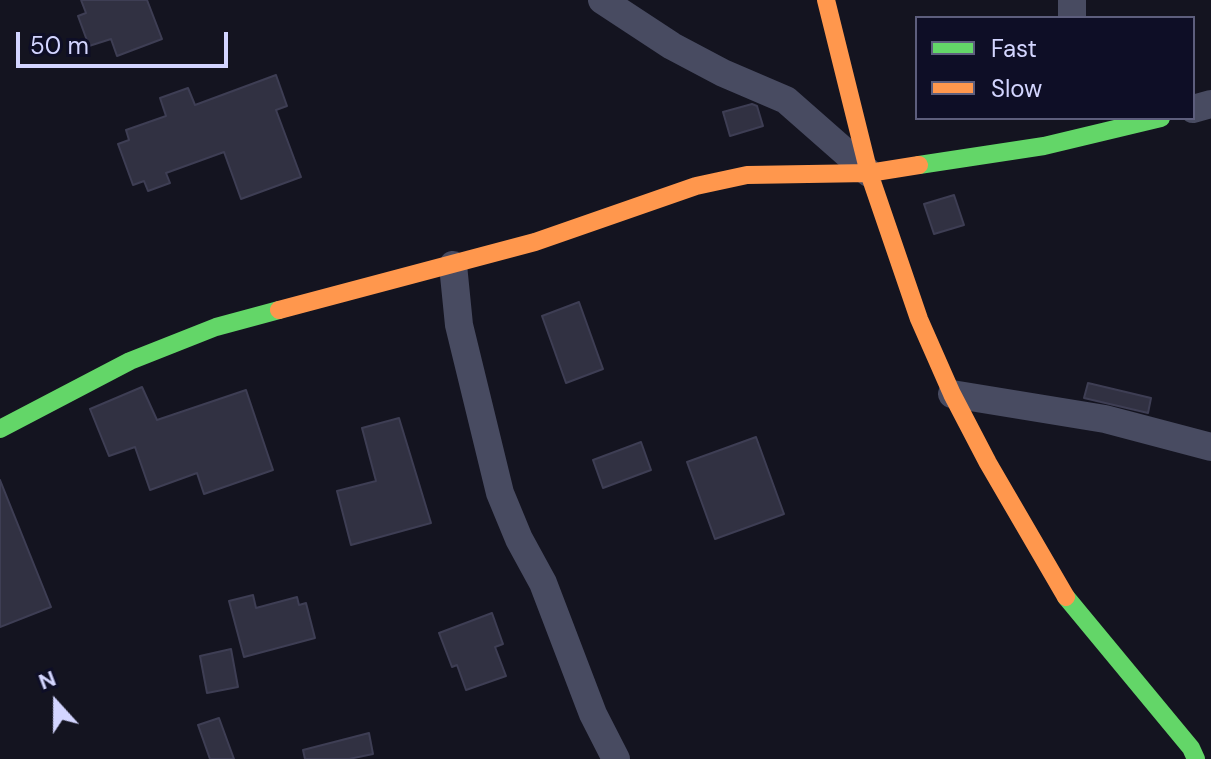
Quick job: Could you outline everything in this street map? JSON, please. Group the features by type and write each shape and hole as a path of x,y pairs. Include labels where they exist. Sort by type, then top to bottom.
{"street":[{"path":"602,0 672,46 723,73 786,100 869,173"},
{"path":"827,1 869,173 919,319 952,394 1066,597 1181,736 1196,759"},
{"path":"0,429 130,361 216,327 535,242 696,186 747,175 869,173 1044,146 1108,125 1146,120"},
{"path":"453,265 459,325 500,493 519,539 543,583 593,714 616,759"},
{"path":"952,394 1105,419 1211,447"}],"building":[{"path":"81,0 147,0 162,39 117,56 111,39 89,46 78,16 86,13"},
{"path":"276,75 287,106 276,110 301,177 241,199 224,152 166,173 170,183 148,191 144,181 133,185 118,144 129,140 126,130 166,116 160,98 188,88 195,105"},
{"path":"752,104 757,106 763,126 730,136 723,112"},
{"path":"954,195 964,225 934,234 924,204"},
{"path":"579,302 603,369 566,383 542,316"},
{"path":"1088,383 1151,398 1148,413 1084,398"},
{"path":"142,387 157,420 246,390 273,470 204,494 197,473 150,490 135,447 109,456 90,409"},
{"path":"399,418 431,523 351,545 337,491 376,481 362,428"},
{"path":"756,437 784,514 715,539 687,462"},
{"path":"641,442 651,470 603,488 593,460"},
{"path":"0,480 51,607 0,627"},
{"path":"253,595 256,608 297,597 299,605 306,603 315,638 244,657 229,601"},
{"path":"492,613 503,644 495,647 506,676 466,690 457,665 452,667 439,633"},
{"path":"231,649 238,687 207,693 200,656"},
{"path":"219,718 234,759 210,759 198,725"},
{"path":"369,733 373,754 349,759 305,759 303,750"}],"traffic: fast":[{"path":"919,165 1044,146 1153,120"},
{"path":"0,429 130,361 216,327 279,310"},
{"path":"1066,597 1191,748 1196,759"}],"traffic: slow":[{"path":"826,0 869,173 919,319 952,394 988,463 1066,597"},
{"path":"279,310 535,242 696,186 747,175 869,173 919,165"}]}
